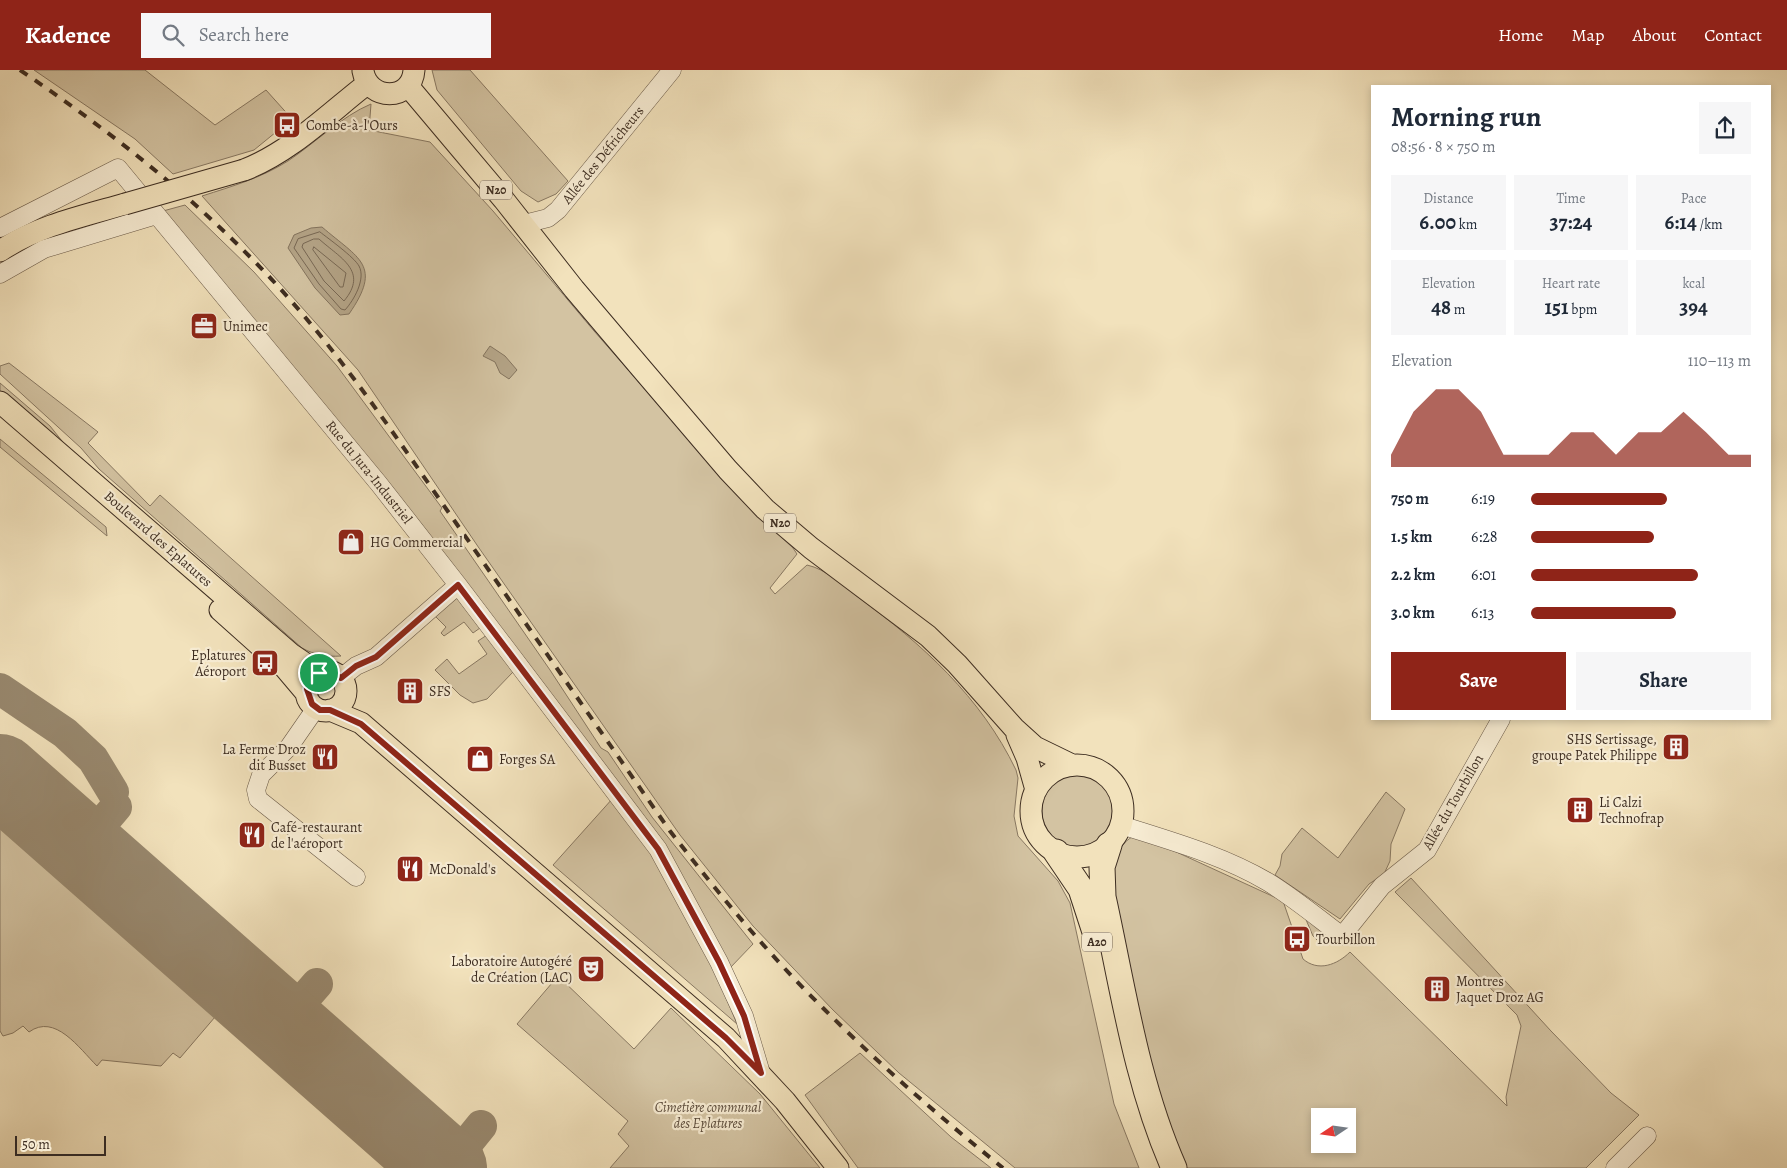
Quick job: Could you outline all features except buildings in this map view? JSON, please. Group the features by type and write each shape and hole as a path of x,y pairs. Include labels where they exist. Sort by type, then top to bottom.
{"highway":[{"name":"A20","path":"1115,835 1102,867 1103,897 1143,1082 1154,1118 1174,1168"},
{"name":"A20","path":"1056,852 1071,872 1086,900 1127,1084 1156,1168"}],"main road":[{"name":"N20","path":"366,77 373,89 387,94 402,91 411,78 563,275 728,470 765,509 805,543 928,636 958,664 1014,728 1035,747 1072,765 1095,768 1113,782 1123,802 1115,835"},
{"path":"0,251 22,238 54,225 244,170 260,163 290,144 366,77"},
{"name":"Boulevard des Eplatures","path":"0,402 292,654 319,673"},
{"name":"Boulevard des Eplatures","path":"0,418 274,658 318,704 361,724 726,1038 761,1073 838,1168"},
{"path":"328,671 343,686 340,705 318,704 308,684 319,673 328,671"},
{"name":"Boulevard des Eplatures","path":"343,686 361,724"},
{"name":"N20","path":"1014,728 1027,758 1036,790 1031,810 1034,825 1041,839 1056,852"},
{"path":"1036,790 1051,773 1072,765"},
{"path":"1056,852 1073,857 1089,856 1115,835"}],"street":[{"name":"Allée des Défricheurs","path":"524,224 548,218 558,210 672,70"},
{"name":"Rue du Jura-Industriel","path":"0,228 118,168 379,484 658,849 719,962 744,1016 761,1073"},
{"path":"0,274 44,249 158,215"},
{"path":"343,686 356,666 376,657 458,585"},
{"path":"318,704 289,747 261,775 256,790 258,799 356,877"},
{"name":"Allée du Tourbillon","path":"1115,835 1193,848 1258,877 1296,901 1342,936 1351,922 1382,886 1427,850 1500,720"},
{"path":"1614,1168 1647,1136"}],"green space":[{"path":"34,70 145,70 215,125 266,90 292,119 254,150 173,174 135,139"},
{"path":"432,70 470,70 568,181 556,194 538,202 521,191 437,90"},
{"path":"371,104 369,130 430,142 493,211 594,331 745,503 793,548 797,554 770,588 775,594 807,565 821,570 882,615 927,653 968,696 986,719 1016,770 1018,778 1014,816 1018,836 1058,881 1070,903 1114,1104 1139,1168 1015,1168 899,1073 833,1010 753,926 680,835 479,548 358,370 202,196 247,181 278,167 350,115"},
{"path":"185,205 254,272 337,366 442,508 440,511 550,670 601,748 608,752 652,817 753,944 729,969 659,845 163,211"},
{"path":"9,363 98,432 88,443 150,506 160,495 341,656 321,655 302,648 99,469 81,448 0,374 0,366"},
{"path":"0,383 50,426 78,461 0,394"},
{"path":"0,439 106,527 107,536 0,447"},
{"path":"457,597 480,628 473,633 464,622 444,636 441,633 446,627 434,615"},
{"path":"487,635 513,672 487,699 473,703 460,695 435,670 447,659 459,674 487,654 478,641"},
{"path":"1079,774 1093,777 1105,785 1113,797 1116,811 1113,825 1105,837 1093,845 1079,848 1065,845 1053,837 1045,825 1042,811 1045,797 1053,785 1065,777"},
{"path":"1386,792 1405,809 1391,844 1390,861 1384,874 1369,884 1340,919 1275,875 1280,866 1282,854 1302,828 1338,858"},
{"path":"613,798 632,824 682,907 725,994 737,1024 553,865"},
{"path":"0,815 221,1010 180,1058 173,1053 161,1066 102,1060 97,1066 66,1035 48,1027 39,1027 29,1032 23,1026 13,1033 3,1036 0,1031"},
{"path":"1132,837 1159,844 1283,901 1303,959 1309,963 1321,966 1333,963 1350,952 1507,1106 1506,1097 1521,1026 1517,1015 1395,892 1411,878 1551,1031 1611,1093 1639,1115 1586,1168 1183,1168 1162,1121 1111,878 1117,854"},
{"path":"1304,915 1331,940 1328,944 1320,943 1313,936"},
{"name":"Cimetière communal des Eplatures","path":"558,976 634,1049 671,1008 760,1094 820,1168 610,1168 629,1146 618,1134 628,1121 517,1024"},
{"path":"860,1053 951,1137 991,1168 858,1168 805,1095"}],"water":[{"path":"322,227 356,256 362,264 365,273 364,284 359,298 349,314 340,315 315,288 288,248 294,235 311,228"},
{"path":"490,346 505,356 517,370 509,379 500,373 495,362 483,356"}],"taxiway":[{"path":"0,689 65,733 93,759 113,792"},
{"path":"83,846 116,807"},
{"path":"282,1024 317,984"},
{"path":"447,1168 481,1126"}],"runway":[{"path":"0,775 446,1168"}],"railway":[{"path":"20,70 113,137 172,184 228,235 283,292 361,388 670,831 725,900 783,967 845,1030 911,1091 1003,1168"}],"place":[{"name":"Combe-à-l'Ours","path":"287,125"},
{"name":"Unimec","path":"204,326"},
{"name":"HG Commercial","path":"351,542"},
{"name":"Eplatures Aéroport","path":"265,663"},
{"name":"SFS","path":"410,691"},
{"name":"SHS Sertissage, groupe Patek Philippe","path":"1676,747"},
{"name":"La Ferme Droz dit Busset","path":"325,757"},
{"name":"Forges SA","path":"480,759"},
{"name":"Li Calzi Technofrap","path":"1580,810"},
{"name":"Café-restaurant de l'aéroport","path":"252,835"},
{"name":"McDonald's","path":"410,869"},
{"name":"Tourbillon","path":"1297,939"},
{"name":"Laboratoire Autogéré de Création (LAC)","path":"591,969"},
{"name":"Montres Jaquet Droz AG","path":"1437,989"}],"route":[{"path":"458,585 658,849 719,962 744,1016 761,1073 726,1038 361,724 330,710 326,711 316,708 309,699 307,689 314,675 319,673 328,671 341,678 356,666 376,657 458,585"}]}
